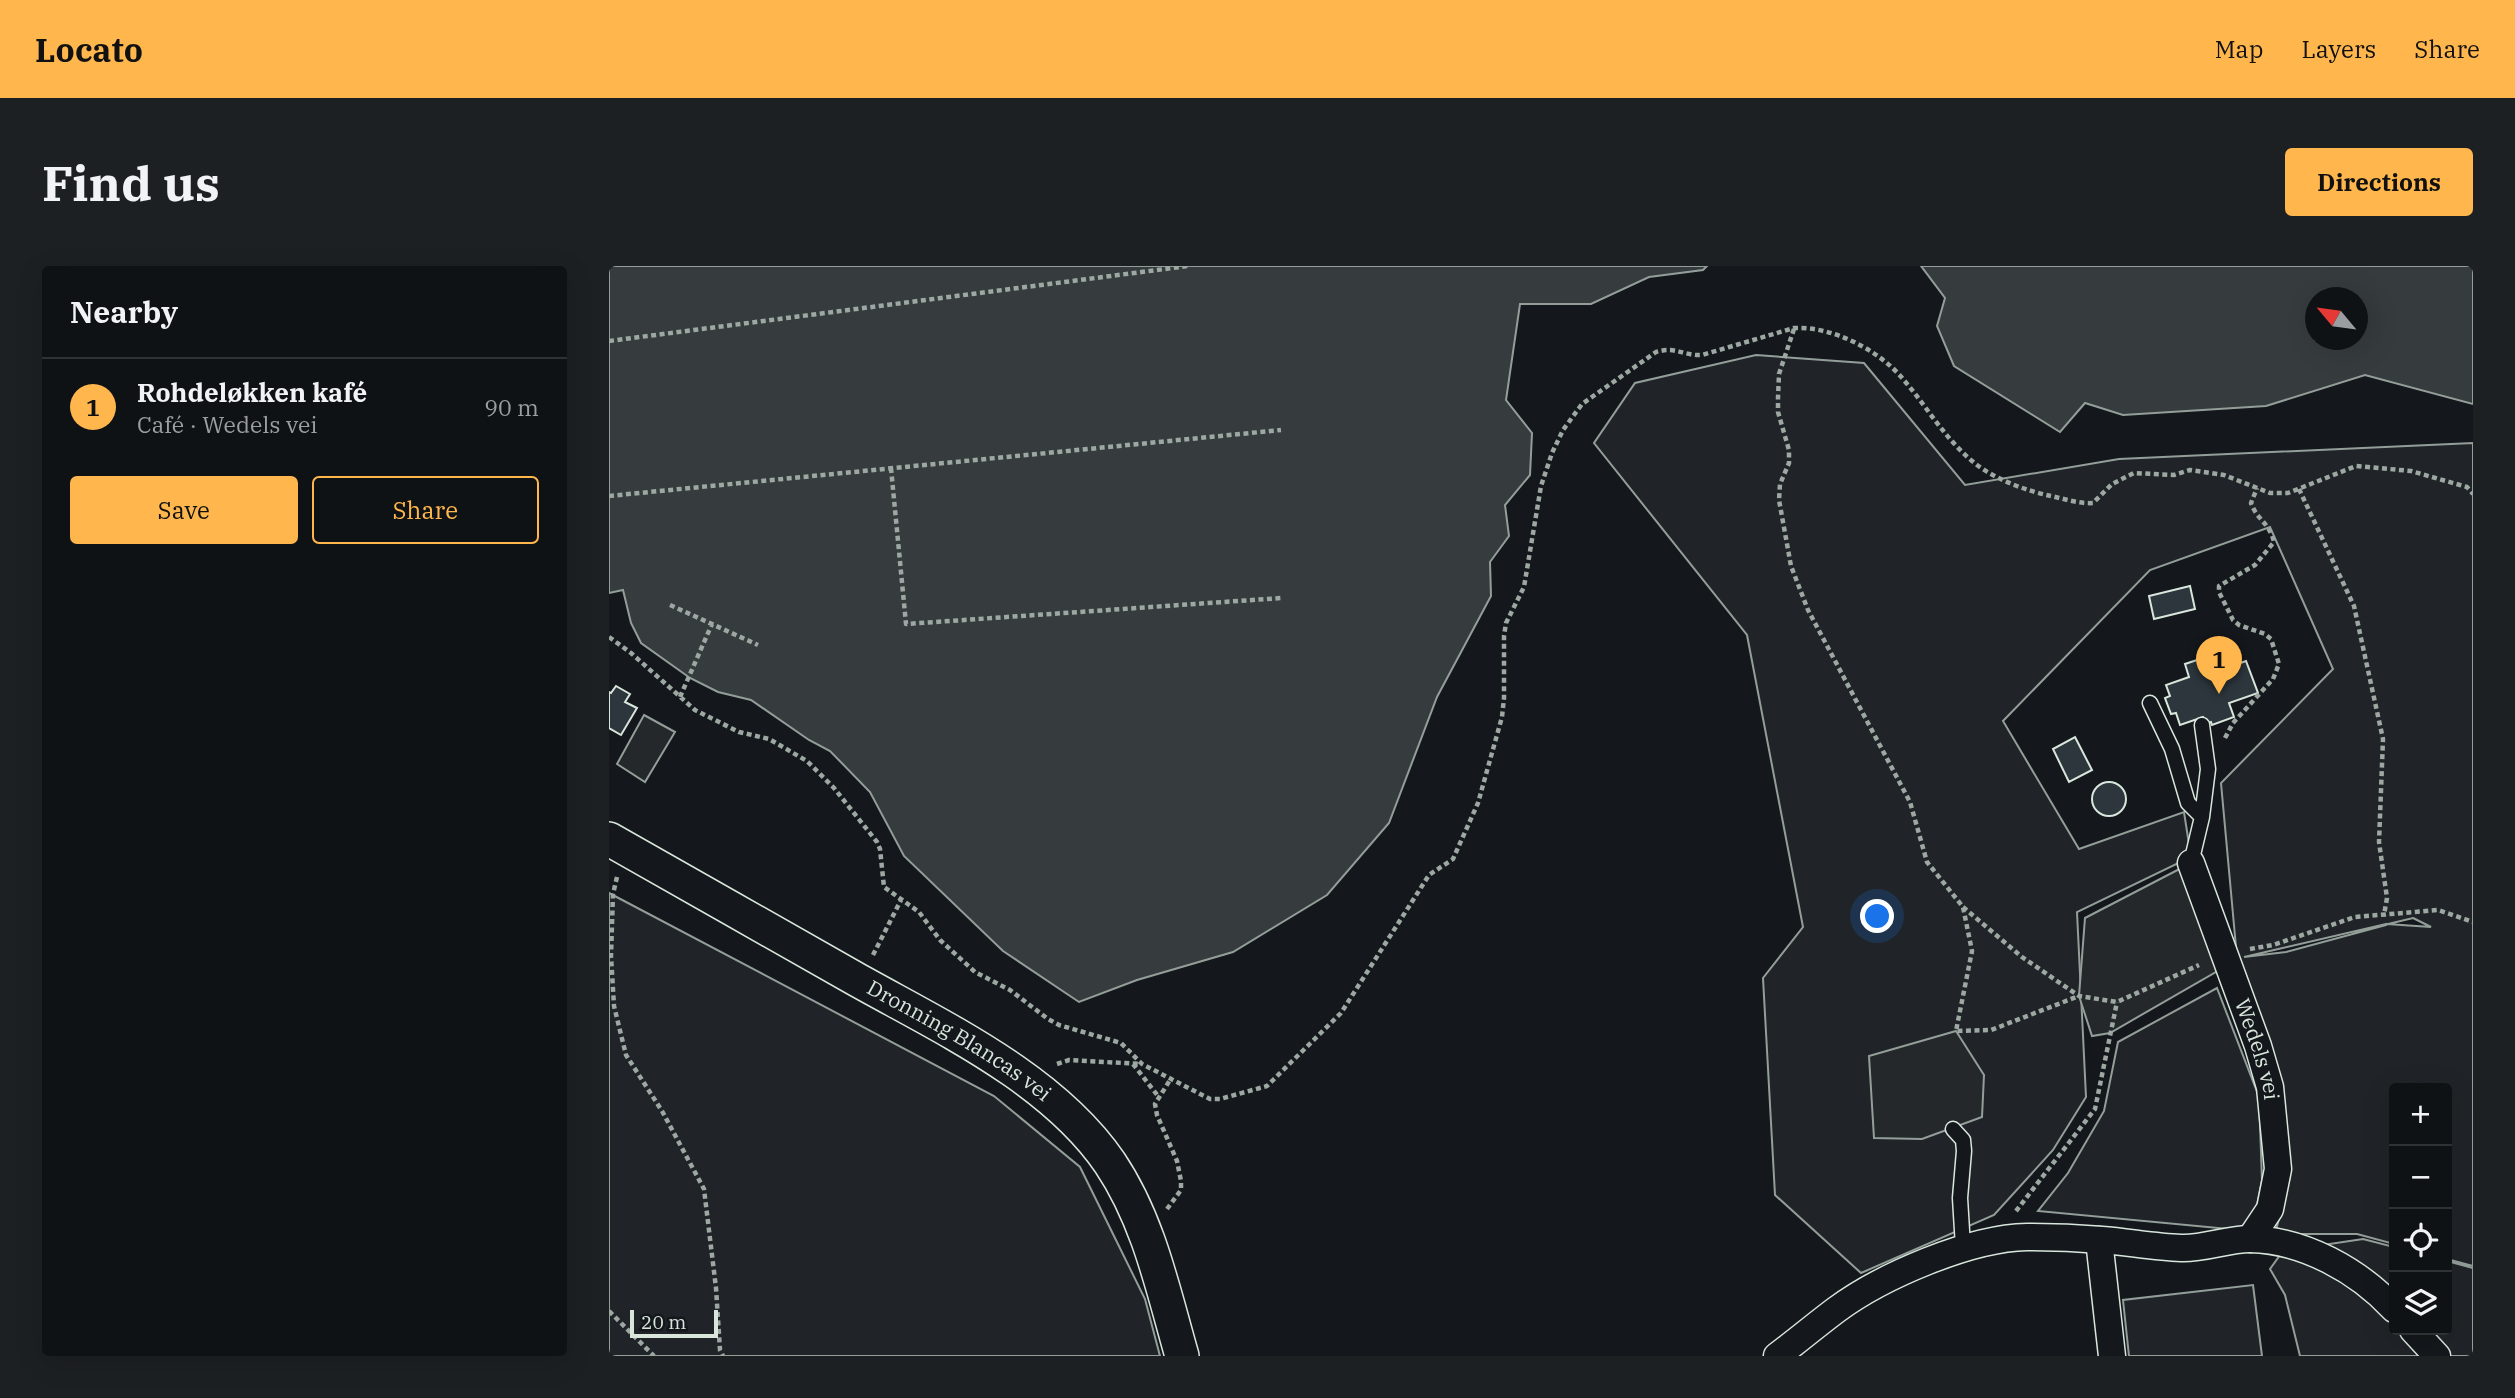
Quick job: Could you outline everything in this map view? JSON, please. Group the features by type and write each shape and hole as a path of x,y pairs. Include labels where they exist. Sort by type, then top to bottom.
{"street":[{"name":"Dronning Blancas vei","path":"609,839 958,1037 1017,1074 1073,1119 1110,1163 1140,1220 1151,1246 1182,1356"},
{"name":"Wedels vei","path":"2192,863 2258,1046 2270,1087 2277,1169 2270,1209 2250,1239"},
{"path":"1777,1356 1838,1308 1887,1279 1963,1247 2025,1237 2099,1240 2183,1248 2250,1239 2287,1245 2327,1258 2374,1288 2389,1304"},
{"path":"2099,1240 2112,1356"},
{"path":"2418,1335 2437,1356"}],"lane":[{"path":"2150,703 2172,749 2188,803 2202,817"},
{"path":"2192,863 2202,817 2208,769 2202,725"},
{"path":"1953,1129 1963,1140 1964,1151 1960,1198 1963,1247"}],"path":[{"path":"609,341 1188,266"},
{"path":"609,637 680,697 711,719 739,732 769,739 807,761 834,788 877,842 884,887 919,912 940,940 975,972 1010,990 1059,1025 1121,1043 1142,1064 1170,1080 1210,1099 1220,1099 1268,1086 1341,1013 1429,875 1453,859 1478,803 1502,717 1506,623 1526,579 1541,486 1552,453 1563,430 1582,404 1656,352 1668,348 1692,356 1702,355 1794,328 1808,327 1831,332 1876,356 1903,378 1954,443 1978,466 2035,492 2084,503 2093,503 2112,484 2134,473 2174,475 2190,470 2224,475 2270,493 2288,493 2356,466 2411,471 2467,487 2473,494"},
{"path":"1794,328 1779,374 1777,398 1778,412 1789,450 1789,463 1780,484 1779,500 1791,566 1808,610 1910,802 1927,862 1963,907 2022,957 2079,996 2117,1002 2224,953 2273,945 2355,917 2438,910 2473,922"},
{"path":"609,496 1281,430"},
{"path":"891,468 906,624 1281,598"},
{"path":"2208,769 2234,723 2273,679 2279,664 2271,639 2233,620 2219,592 2223,581 2255,565 2274,542 2267,523 2255,514 2251,503 2257,488"},
{"path":"2299,489 2354,606 2383,739 2379,842 2387,898 2384,915"},
{"path":"670,605 758,645"},
{"path":"680,697 713,624"},
{"path":"618,874 613,894 614,1006 626,1055 662,1111 703,1189 716,1288 720,1350 723,1356"},
{"path":"873,956 901,900"},
{"path":"1963,907 1972,951 1956,1031 1991,1030 2079,996"},
{"path":"1995,1240 2095,1109 2117,1002"},
{"path":"1053,1066 1069,1060 1142,1064"},
{"path":"1132,1063 1158,1096"},
{"path":"1163,1213 1181,1190 1177,1161 1155,1104 1170,1080"},
{"path":"609,1311 654,1356"}],"shaded area":[{"path":"609,266 1707,266 1703,270 1649,277 1591,304 1520,304 1506,400 1532,433 1530,475 1505,505 1509,536 1490,562 1491,596 1437,697 1389,823 1327,895 1233,952 1137,980 1079,1002 1003,951 904,856 870,792 830,751 809,740 751,700 718,692 690,678 641,643 631,623 623,590 609,593"},
{"path":"1921,266 2473,266 2473,404 2365,375 2266,406 2123,415 2085,403 2060,432 1954,366 1937,326 1945,298"},
{"path":"1756,355 1864,363 1965,485 2119,459 2473,443 2473,1266 2452,1260 2452,1083 2389,1083 2389,1243 2357,1234 2275,1234 2290,1177 2280,1077 2237,958 2221,783 2333,669 2270,527 2150,570 2003,721 2079,849 2184,812 2191,857 2077,912 2086,1097 2053,1150 1994,1215 1861,1273 1775,1195 1763,978 1803,927 1747,635 1594,443 1635,383","holes":["2413,918 2431,927 2387,924","2386,924 2386,925 2286,952 2244,957"]},
{"path":"644,715 675,732 645,782 617,764"},
{"path":"2191,863 2228,965 2110,1033 2092,1036 2079,996 2085,918"},
{"path":"609,893 994,1096 1080,1167 1145,1299 1160,1356 609,1356"},
{"path":"2217,988 2259,1097 2262,1180 2255,1215 2239,1230 2038,1211 2068,1173 2104,1111 2118,1042"},
{"path":"1956,1031 1984,1075 1982,1117 1922,1139 1874,1138 1869,1056"},
{"path":"2363,1239 2389,1246 2389,1335 2452,1335 2452,1262 2473,1268 2473,1356 2300,1356 2285,1295 2270,1269 2283,1251"},
{"path":"2253,1285 2262,1356 2129,1356 2123,1300"}],"building":[{"path":"2190,586 2195,609 2154,619 2149,596"},
{"path":"2203,658 2208,674 2246,661 2258,693 2229,703 2234,717 2212,725 2211,722 2205,724 2203,717 2180,725 2176,713 2171,714 2165,698 2170,696 2166,685 2189,677 2185,664"},
{"path":"616,686 630,694 625,702 637,708 621,735 609,728 609,692"},
{"path":"2075,737 2092,770 2069,782 2053,749"},
{"path":"2109,782 2121,787 2126,799 2121,811 2109,816 2097,811 2092,799 2097,787"}],"place":[{"name":"Rohdeløkken kafé","path":"2219,694"}]}
